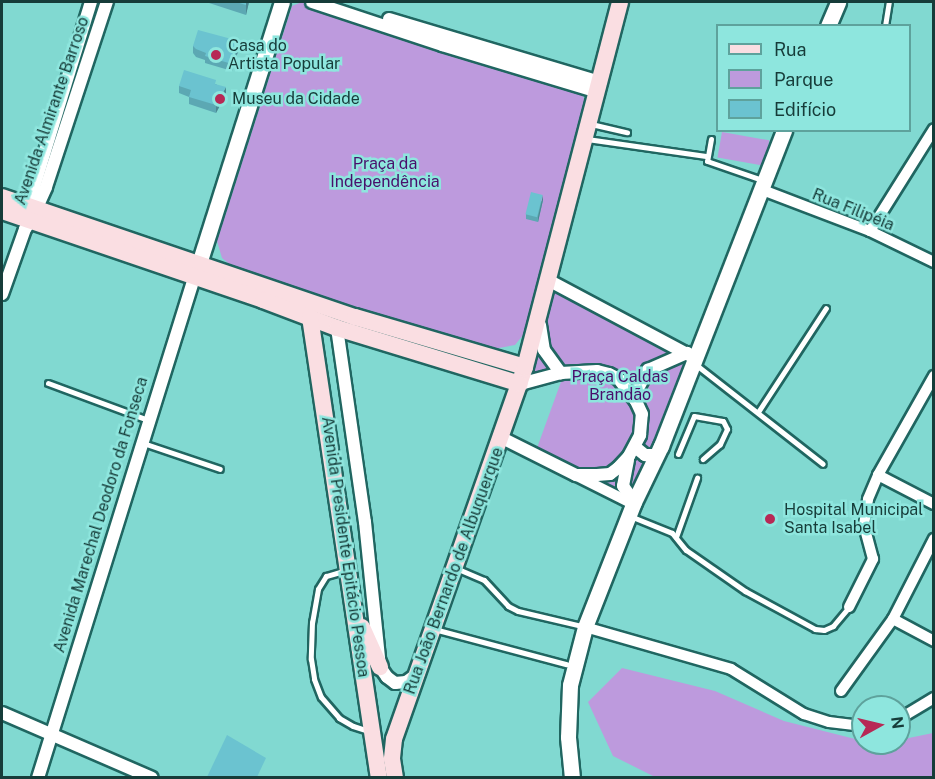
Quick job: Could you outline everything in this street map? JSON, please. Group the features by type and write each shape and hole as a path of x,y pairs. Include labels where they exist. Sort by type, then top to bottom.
{"main road":[{"path":"197,270 282,2"},
{"path":"523,376 600,87 620,2"},
{"path":"829,24 838,2"},
{"path":"572,777 568,737 570,665 632,507 659,451 692,358 783,132"},
{"path":"2,197 29,216"},
{"path":"2,211 29,216 197,270 355,317 523,376"},
{"path":"197,270 337,328 523,376"},
{"name":"Avenida Presidente Epitácio Pessoa","path":"310,317 379,777"},
{"name":"Rua João Bernardo de Albuquerque","path":"395,777 392,759 394,739 523,376"},
{"path":"354,610 380,667"}],"street":[{"name":"Avenida Almirante Barroso","path":"29,216 91,2"},
{"name":"Avenida Almirante Barroso","path":"2,294 107,2"},
{"path":"312,2 442,45 600,87"},
{"path":"336,2 600,87"},
{"path":"870,231 933,129"},
{"name":"Rua Filipéia","path":"762,185 870,231 933,262"},
{"name":"Avenida Marechal Deodoro da Fonseca","path":"38,777 197,270"},
{"path":"548,280 692,358"},
{"path":"539,318 544,351 561,373"},
{"name":"Avenida Presidente Epitácio Pessoa","path":"337,328 365,522 380,667 395,683 406,682 417,674"},
{"path":"634,396 648,370 692,358"},
{"path":"523,376 597,371 619,379 634,396 642,414 623,484 632,507"},
{"path":"849,607 873,559 864,516 878,475 933,376"},
{"path":"576,475 610,474 635,446 653,436 659,451 645,455 635,446"},
{"path":"502,438 576,475 632,507"},
{"path":"878,475 933,504"},
{"path":"841,691 893,619 929,558 933,538"},
{"path":"893,619 933,641"},
{"path":"585,627 731,669 804,714 829,722 851,725"},
{"path":"911,712 933,698"},
{"path":"2,713 152,777"}],"lane":[{"path":"885,24 889,2"},
{"path":"588,131 627,132"},
{"path":"588,131 706,156 711,163 762,185"},
{"path":"706,156 711,139"},
{"path":"758,412 826,309"},
{"path":"692,358 823,464"},
{"path":"48,383 150,421"},
{"path":"678,454 694,416 723,420 728,429 720,444 703,459"},
{"path":"142,443 220,469"},
{"path":"676,537 697,478"},
{"path":"632,507 676,537 686,550 745,591 815,629 824,630 834,626 849,607"},
{"path":"456,568 484,580 508,606 585,627"},
{"path":"348,570 326,576 318,590 312,622 311,659 317,688 328,707 353,726 372,732"},
{"path":"434,629 570,665"}],"green space":[{"name":"Praça da Independência","path":"302,2 583,96 586,105 528,329 515,345 493,349 440,335 233,267 222,258 217,241 292,6"},
{"path":"722,132 769,140 765,166 717,158"},
{"name":"Praça Caldas Brandão","path":"552,289 696,358 634,502 537,448 562,379 530,375"},
{"path":"622,668 715,691 784,721 851,738 851,755 911,755 911,738 933,733 933,777 655,777 613,756 588,702"}],"building":[{"name":"Casa do Artista Popular","path":"198,30 239,41 232,64 205,56 206,53 193,46"},
{"path":"184,70 216,80 215,84 226,87 216,105 189,97 191,90 179,86"},
{"path":"531,192 543,195 537,217 525,214"},
{"path":"227,735 266,758 257,777 207,777"}],"place":[{"name":"Casa do Artista Popular","path":"216,55"},
{"name":"Museu da Cidade","path":"220,99"},
{"name":"Hospital Municipal Santa Isabel","path":"770,519"}]}
